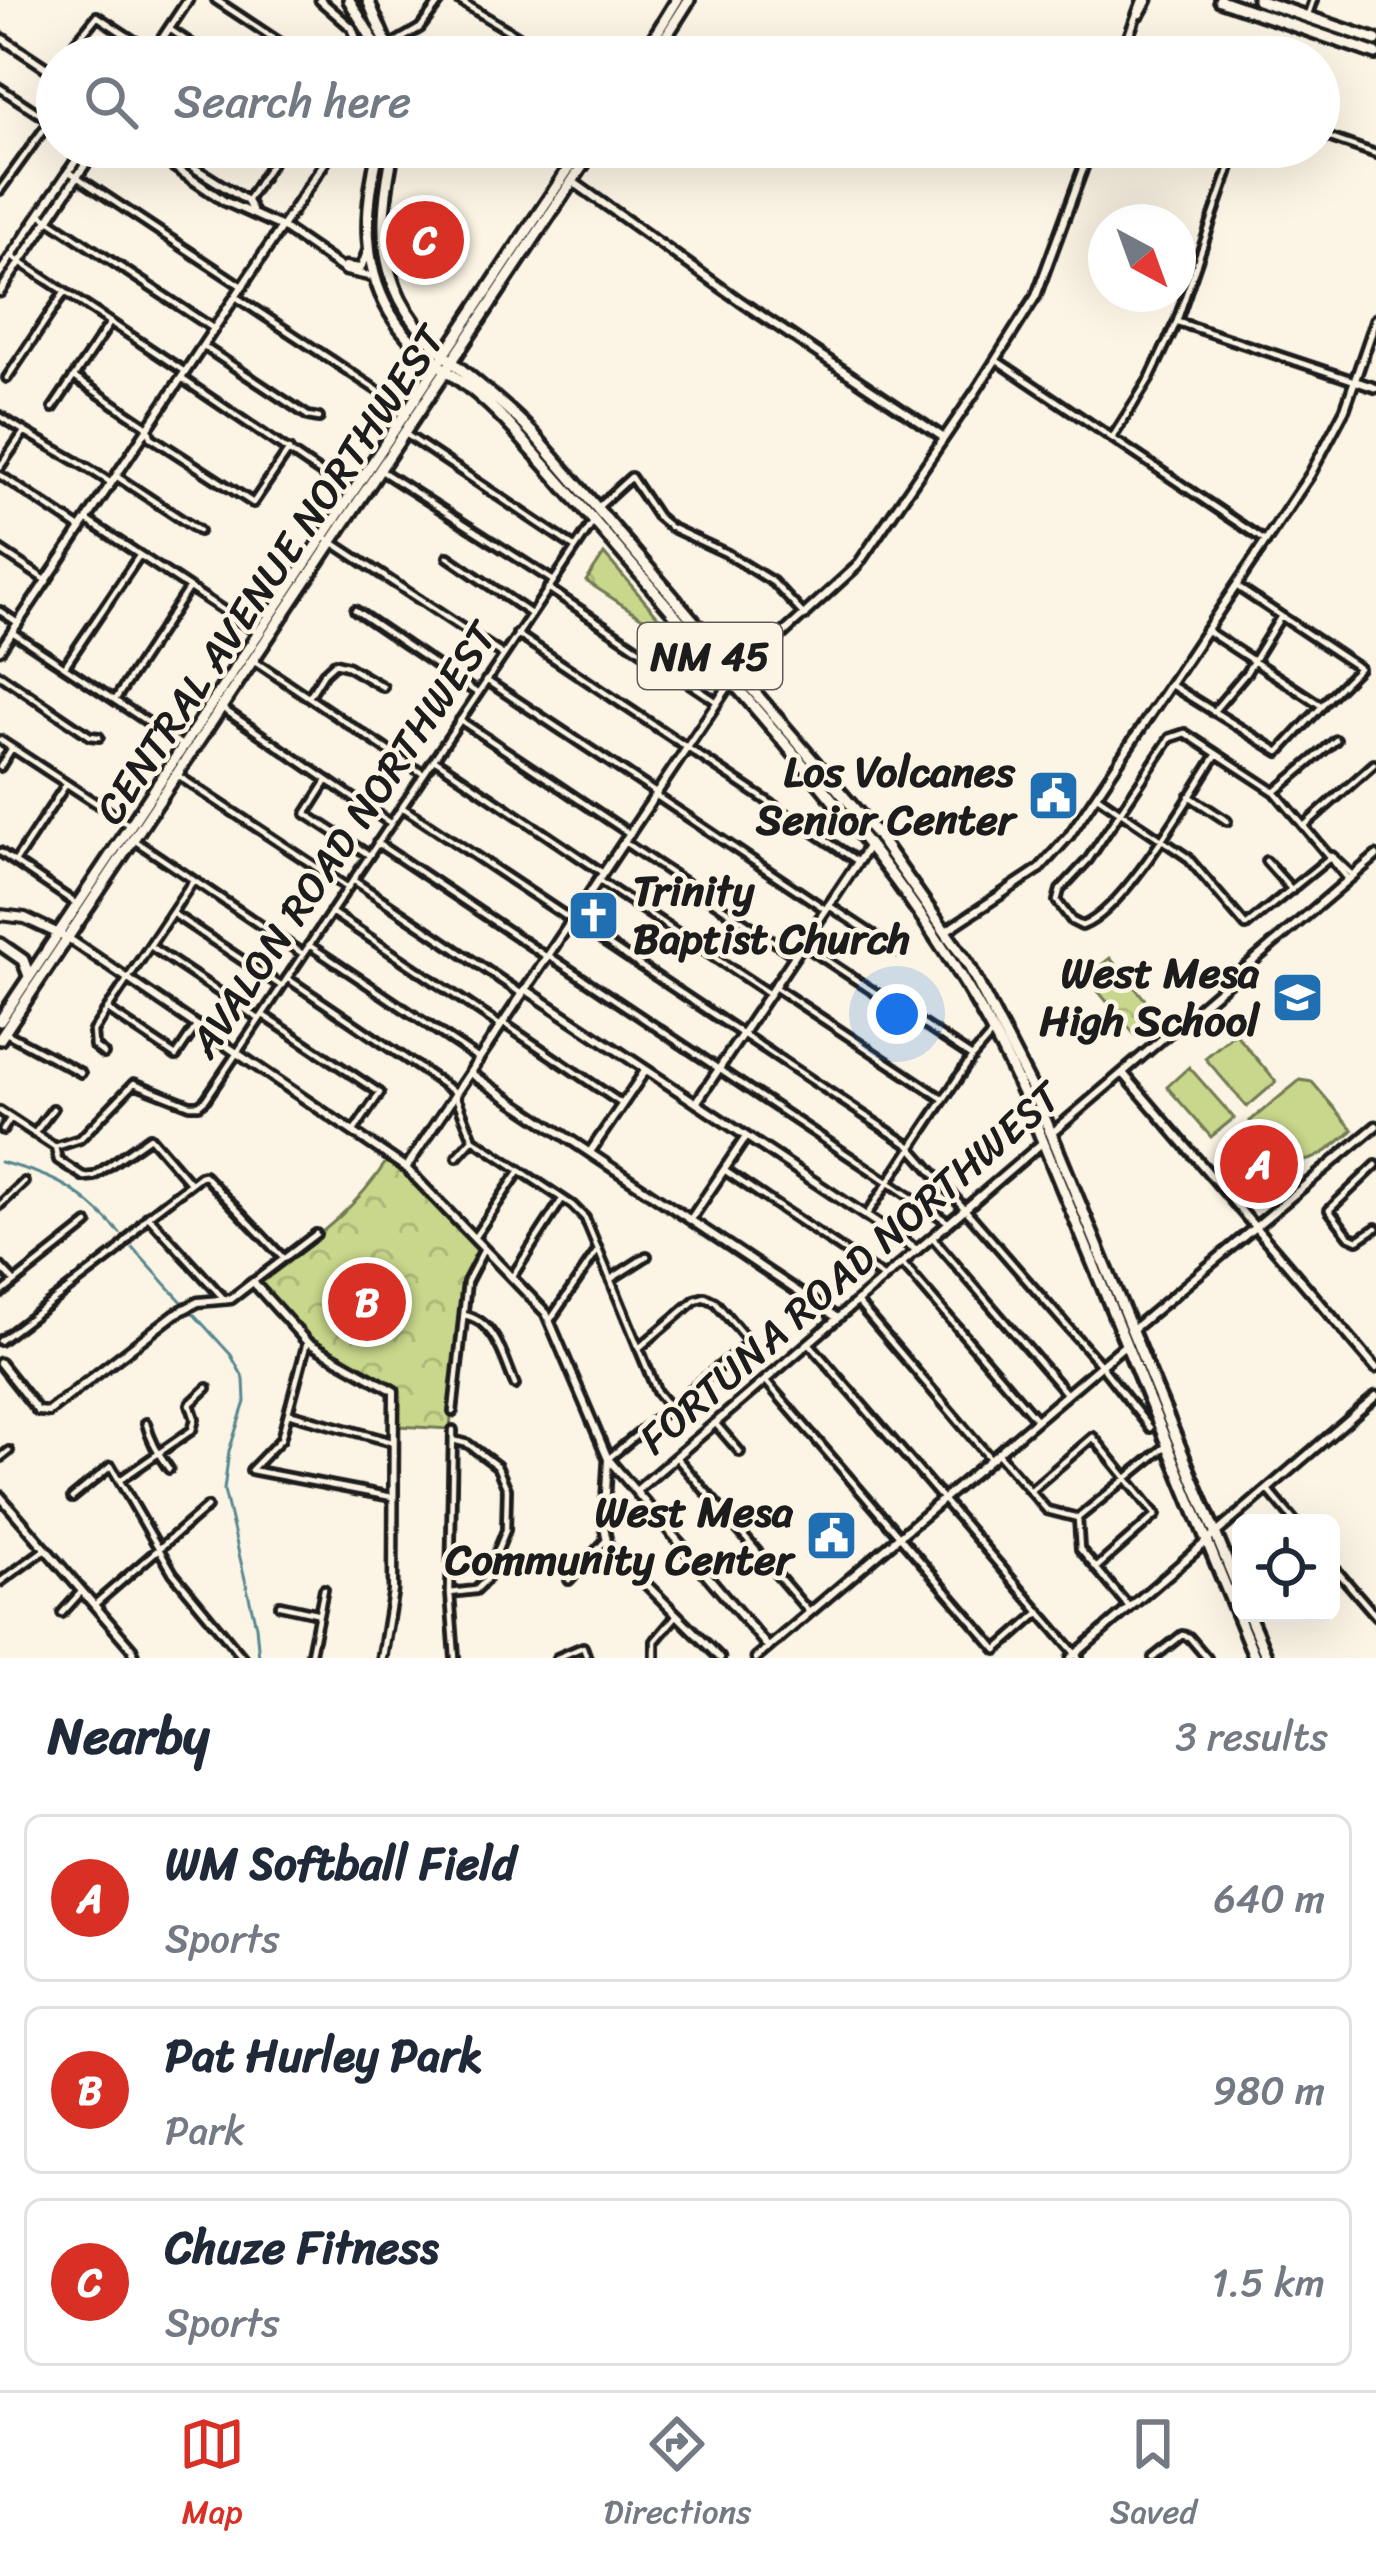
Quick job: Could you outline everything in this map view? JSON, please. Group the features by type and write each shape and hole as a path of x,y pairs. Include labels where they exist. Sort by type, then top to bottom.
{"main road":[{"path":"349,0 370,35"},
{"path":"368,0 384,36"},
{"path":"655,36 677,0"},
{"path":"666,36 688,0"},
{"path":"1220,0 1324,36"},
{"path":"1258,0 1376,40"},
{"path":"1340,42 1376,54"},
{"name":"NM 45","path":"375,168 368,201 369,247 376,280 396,322 507,414 626,543 847,817 898,862 992,1008 1016,1054 1168,1445 1232,1578"},
{"name":"NM 45","path":"390,168 382,208 388,270 407,312 445,363"},
{"path":"2,1030 29,976 63,936 130,826 328,539 406,410 426,380 445,363 574,168"},
{"name":"CENTRAL AVENUE NORTHWEST","path":"2,1030 177,775 187,749 221,708 328,539 380,470 445,363 463,346 577,168"},
{"path":"396,322 427,364 426,380"},
{"path":"426,400 448,383 469,381 463,346"},
{"name":"NM 45","path":"507,414 593,521 874,840 943,934 1047,1137 1132,1330 1191,1474 1255,1658"},
{"path":"568,490 596,509"},
{"path":"593,521 626,543"},
{"path":"0,915 25,918 63,936"},
{"path":"0,944 22,960 29,976"},
{"path":"968,984 992,1008"},
{"path":"995,1033 1016,1054"},
{"path":"1111,1304 1132,1330"},
{"path":"1126,1344 1146,1366"},
{"path":"1168,1445 1191,1474"},
{"path":"1252,1622 1267,1658"}],"street":[{"path":"164,36 188,0"},
{"path":"216,0 266,36"},
{"path":"320,0 344,16 354,36"},
{"path":"409,36 441,0"},
{"path":"458,0 517,36"},
{"path":"1130,36 1145,0"},
{"path":"1306,17 1312,0"},
{"path":"80,36 97,16 125,36"},
{"path":"169,29 180,36"},
{"path":"0,37 36,61"},
{"path":"0,88 36,112"},
{"path":"0,190 36,140"},
{"path":"1340,141 1376,154"},
{"path":"0,292 70,168"},
{"path":"0,272 83,168"},
{"path":"176,168 224,200 246,212 252,210"},
{"path":"194,168 351,274 376,280"},
{"path":"247,201 268,168"},
{"path":"0,650 321,168"},
{"path":"406,1168 717,702 735,678 806,616 866,554 996,360 1044,278 1083,168"},
{"path":"1112,439 1150,378 1177,321 1230,168"},
{"path":"68,171 243,286"},
{"path":"569,178 740,301 944,438"},
{"path":"44,217 214,329"},
{"path":"341,266 361,268 369,247"},
{"path":"11,256 353,494"},
{"path":"7,378 65,291"},
{"path":"236,297 406,410"},
{"path":"943,934 1042,867 1060,849 1325,450 1376,320"},
{"path":"1177,321 1376,388"},
{"path":"53,408 111,322"},
{"path":"203,346 308,416 319,418"},
{"path":"996,360 1265,541"},
{"path":"74,377 148,427 151,436 253,503 289,450"},
{"path":"0,416 44,446 68,453 199,531"},
{"path":"23,432 0,471 81,529"},
{"path":"404,433 574,548"},
{"path":"380,470 553,581"},
{"path":"596,509 631,477 663,522 730,555 784,590 806,616"},
{"path":"87,520 259,634"},
{"name":"AVALON ROAD NORTHWEST","path":"55,1147 80,1139 134,1084 199,1106 593,521"},
{"path":"328,539 503,655"},
{"path":"0,550 47,581"},
{"path":"65,666 140,555"},
{"path":"448,557 531,614"},
{"path":"1171,685 1279,752 1359,668 1236,586"},
{"path":"115,700 190,587"},
{"path":"548,588 717,702"},
{"path":"355,610 478,693"},
{"path":"0,611 18,623"},
{"path":"1214,712 1281,616"},
{"path":"1206,630 1322,706"},
{"path":"12,632 187,749"},
{"path":"517,634 857,861"},
{"path":"253,660 423,774"},
{"path":"309,698 335,663 383,687"},
{"path":"0,675 90,736 99,737"},
{"path":"486,680 901,953"},
{"path":"221,708 390,824"},
{"path":"460,720 794,955"},
{"path":"1217,754 1135,877 1093,922 1077,925 1065,914 1058,895 1176,734 1185,733 1275,792 1351,878"},
{"path":"0,740 130,826"},
{"path":"1275,792 1336,740"},
{"path":"0,767 12,748"},
{"path":"434,759 771,990 944,1100"},
{"path":"1305,825 1374,764"},
{"path":"177,775 348,888"},
{"path":"327,781 306,814 369,856"},
{"path":"15,862 66,784"},
{"path":"1097,796 1187,857 1246,926 1332,856"},
{"path":"1190,796 1227,820"},
{"path":"402,807 912,1148 1150,1428"},
{"path":"133,839 303,954"},
{"path":"696,1102 874,840"},
{"path":"377,843 949,1222"},
{"path":"0,852 78,905"},
{"name":"FORTUNA ROAD NORTHWEST","path":"636,1491 1376,856"},
{"path":"1266,862 1292,890"},
{"path":"353,880 917,1250"},
{"path":"104,1054 92,1037 194,881"},
{"path":"172,913 281,986"},
{"path":"331,913 622,1104"},
{"path":"63,936 406,1168 551,1318 608,1459 768,1647"},
{"path":"802,944 972,1057"},
{"path":"309,945 479,1060"},
{"path":"150,946 380,1094 354,1131"},
{"path":"286,978 456,1094 473,1139 585,1218 657,1392 670,1409"},
{"path":"108,1010 176,1056 197,1024"},
{"path":"2,1030 81,1073"},
{"path":"866,1216 972,1057 987,1036 995,1033"},
{"path":"590,1152 646,1070"},
{"path":"470,1072 838,1318"},
{"path":"1123,1073 1376,1368"},
{"path":"34,1135 53,1109"},
{"path":"0,1112 55,1147 58,1160 89,1178 150,1137 190,1183"},
{"path":"3,1130 10,1119"},
{"path":"1132,1330 1376,1126"},
{"path":"691,1219 746,1136"},
{"path":"457,1157 473,1139"},
{"path":"1376,1166 1329,1210 1349,1236 1358,1240 1376,1228"},
{"path":"724,1170 884,1278"},
{"path":"474,1238 520,1171"},
{"path":"0,1341 117,1252 148,1216 204,1175 283,1258"},
{"path":"0,1205 24,1183"},
{"path":"512,1277 563,1199"},
{"path":"148,1216 225,1301"},
{"path":"0,1294 88,1224"},
{"path":"0,1363 43,1414 175,1313 199,1302 225,1301 316,1234"},
{"path":"932,1238 1065,1392"},
{"path":"453,1412 470,1271 484,1248"},
{"path":"551,1318 598,1250"},
{"path":"611,1279 646,1256"},
{"path":"902,1263 1035,1418"},
{"path":"0,1266 15,1282"},
{"path":"253,1282 307,1342 394,1391 393,1591 382,1658"},
{"path":"639,1348 695,1300 705,1297 715,1302 749,1342 608,1459 605,1541 617,1559 720,1658"},
{"path":"856,1302 993,1455 1053,1514 1078,1518"},
{"path":"464,1315 474,1317 492,1334 515,1385"},
{"path":"307,1342 278,1446 251,1470 394,1497"},
{"path":"808,1343 1075,1657 1376,1396"},
{"path":"756,1658 1126,1344"},
{"path":"765,1380 997,1650 1040,1612"},
{"path":"120,1480 192,1430 195,1419 190,1404 207,1388"},
{"path":"288,1414 395,1443"},
{"path":"146,1423 169,1469"},
{"path":"715,1423 740,1453"},
{"path":"453,1430 450,1594 455,1658"},
{"path":"1030,1491 1093,1437 1156,1516 1096,1568"},
{"path":"450,1594 476,1590 486,1580 506,1530 507,1489 497,1466 468,1444 453,1440"},
{"path":"1130,1608 1077,1543 1078,1518 1168,1445"},
{"path":"0,1459 9,1451"},
{"path":"676,1457 809,1612"},
{"path":"72,1498 111,1466 158,1550 243,1658"},
{"path":"607,1490 614,1481 626,1480"},
{"path":"1267,1489 1288,1514"},
{"path":"0,1496 132,1649 134,1658"},
{"path":"94,1604 207,1508"},
{"path":"569,1580 605,1541"},
{"path":"0,1582 45,1550"},
{"path":"1340,1574 1376,1616"},
{"path":"310,1658 324,1588"},
{"path":"62,1613 82,1591"},
{"path":"280,1606 319,1613"},
{"path":"655,1658 655,1641 677,1615"},
{"path":"1153,1658 1186,1635 1207,1658"},
{"path":"557,1658 583,1647 587,1658"}],"green space":[{"path":"604,554 662,621 658,628 586,581"},
{"path":"1110,958 1159,1016 1136,1036 1086,977"},
{"path":"1235,1033 1276,1082 1247,1107 1205,1058"},
{"path":"1189,1067 1234,1118 1211,1137 1167,1087"},
{"path":"1300,1080 1312,1082 1353,1130 1322,1154 1298,1161 1277,1150 1250,1121"},
{"path":"1260,1140 1292,1171 1259,1184 1243,1180 1228,1168"},
{"path":"388,1159 478,1249 464,1280 450,1429 398,1426 395,1388 301,1334 257,1282 344,1212"}],"waterway":[{"path":"0,1162 66,1187 120,1233"},
{"path":"133,1248 183,1303"},
{"path":"190,1310 231,1355 244,1379 245,1402 229,1451 224,1490 259,1658"}],"place":[{"name":"Chuze Fitness","path":"425,240"},
{"name":"Los Volcanes Senior Center","path":"1054,796"},
{"name":"Trinity Baptist Church","path":"594,915"},
{"name":"West Mesa High School","path":"1298,997"},
{"name":"WM Softball Field","path":"1259,1164"},
{"name":"Pat Hurley Park","path":"367,1302"},
{"name":"West Mesa Community Center","path":"832,1536"}]}
